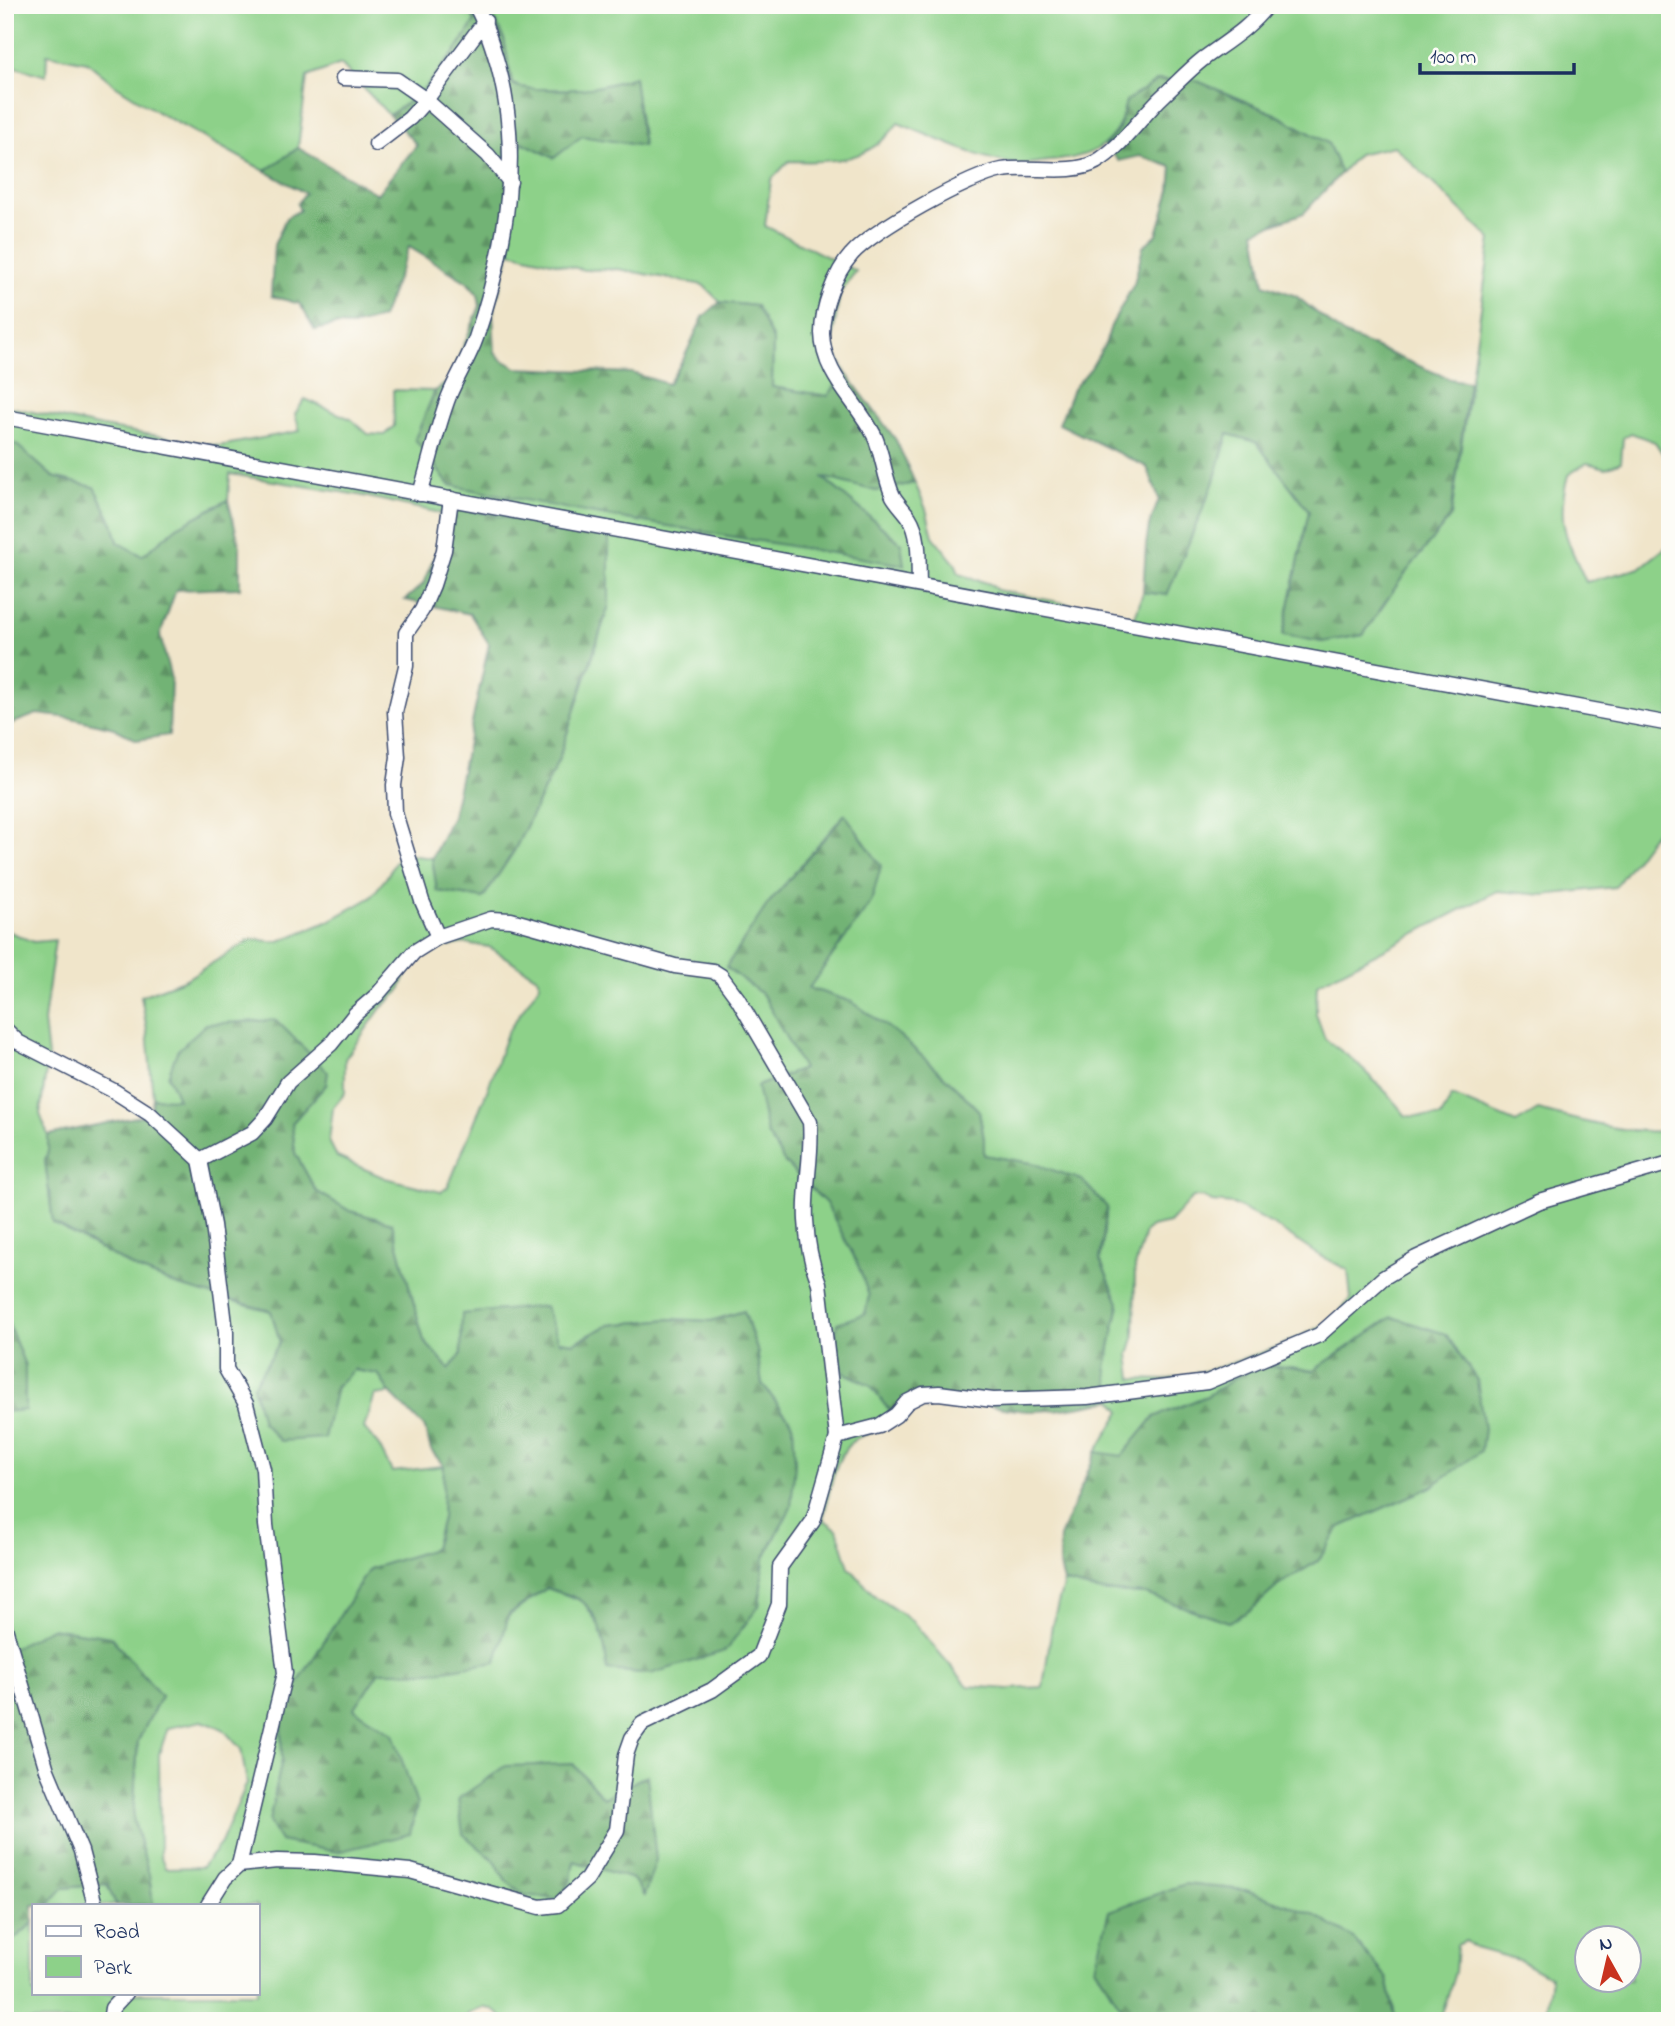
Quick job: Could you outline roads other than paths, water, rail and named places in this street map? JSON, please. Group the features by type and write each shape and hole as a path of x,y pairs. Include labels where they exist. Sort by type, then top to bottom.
{"street":[{"path":"420,494 449,397 475,341 495,275 510,182 512,150 504,85 485,21 475,5"},
{"path":"919,584 917,536 914,527 894,497 874,435 831,371 822,332 835,277 865,241 951,190 986,173 1005,169 1064,169 1094,163 1114,149 1161,98 1203,59 1228,44 1257,19 1267,5"},
{"path":"376,144 410,118 426,100 485,21"},
{"path":"343,78 397,80 426,100 488,155 510,182"},
{"path":"5,417 1670,724"},
{"path":"438,937 422,901 395,813 394,785 398,757 395,712 406,666 406,633 422,610 433,584 444,550 451,499"},
{"path":"200,1160 252,1133 265,1119 288,1082 331,1044 355,1014 377,996 414,952 438,937 491,919 511,920 675,966 713,971 721,976 738,999 810,1122 812,1140 805,1218 812,1266 819,1283 837,1437 813,1521 780,1567 779,1604 759,1657 712,1690 642,1724 632,1738 626,1755 617,1830 587,1879 558,1905 540,1907 410,1871 315,1862 277,1861 239,1865"},
{"path":"5,1029 18,1042 114,1091 150,1114 200,1160 213,1225 226,1332 226,1368 246,1404 263,1469 285,1673 239,1865 225,1878 209,1904"},
{"path":"837,1437 879,1426 896,1415 907,1402 923,1394 939,1393 993,1400 1087,1397 1208,1382 1319,1335 1383,1278 1416,1258 1539,1201 1670,1163"},
{"path":"5,1628 47,1770 80,1851 95,1904"},
{"path":"110,1994 111,2015"},
{"path":"111,2015 125,1994"}]}
